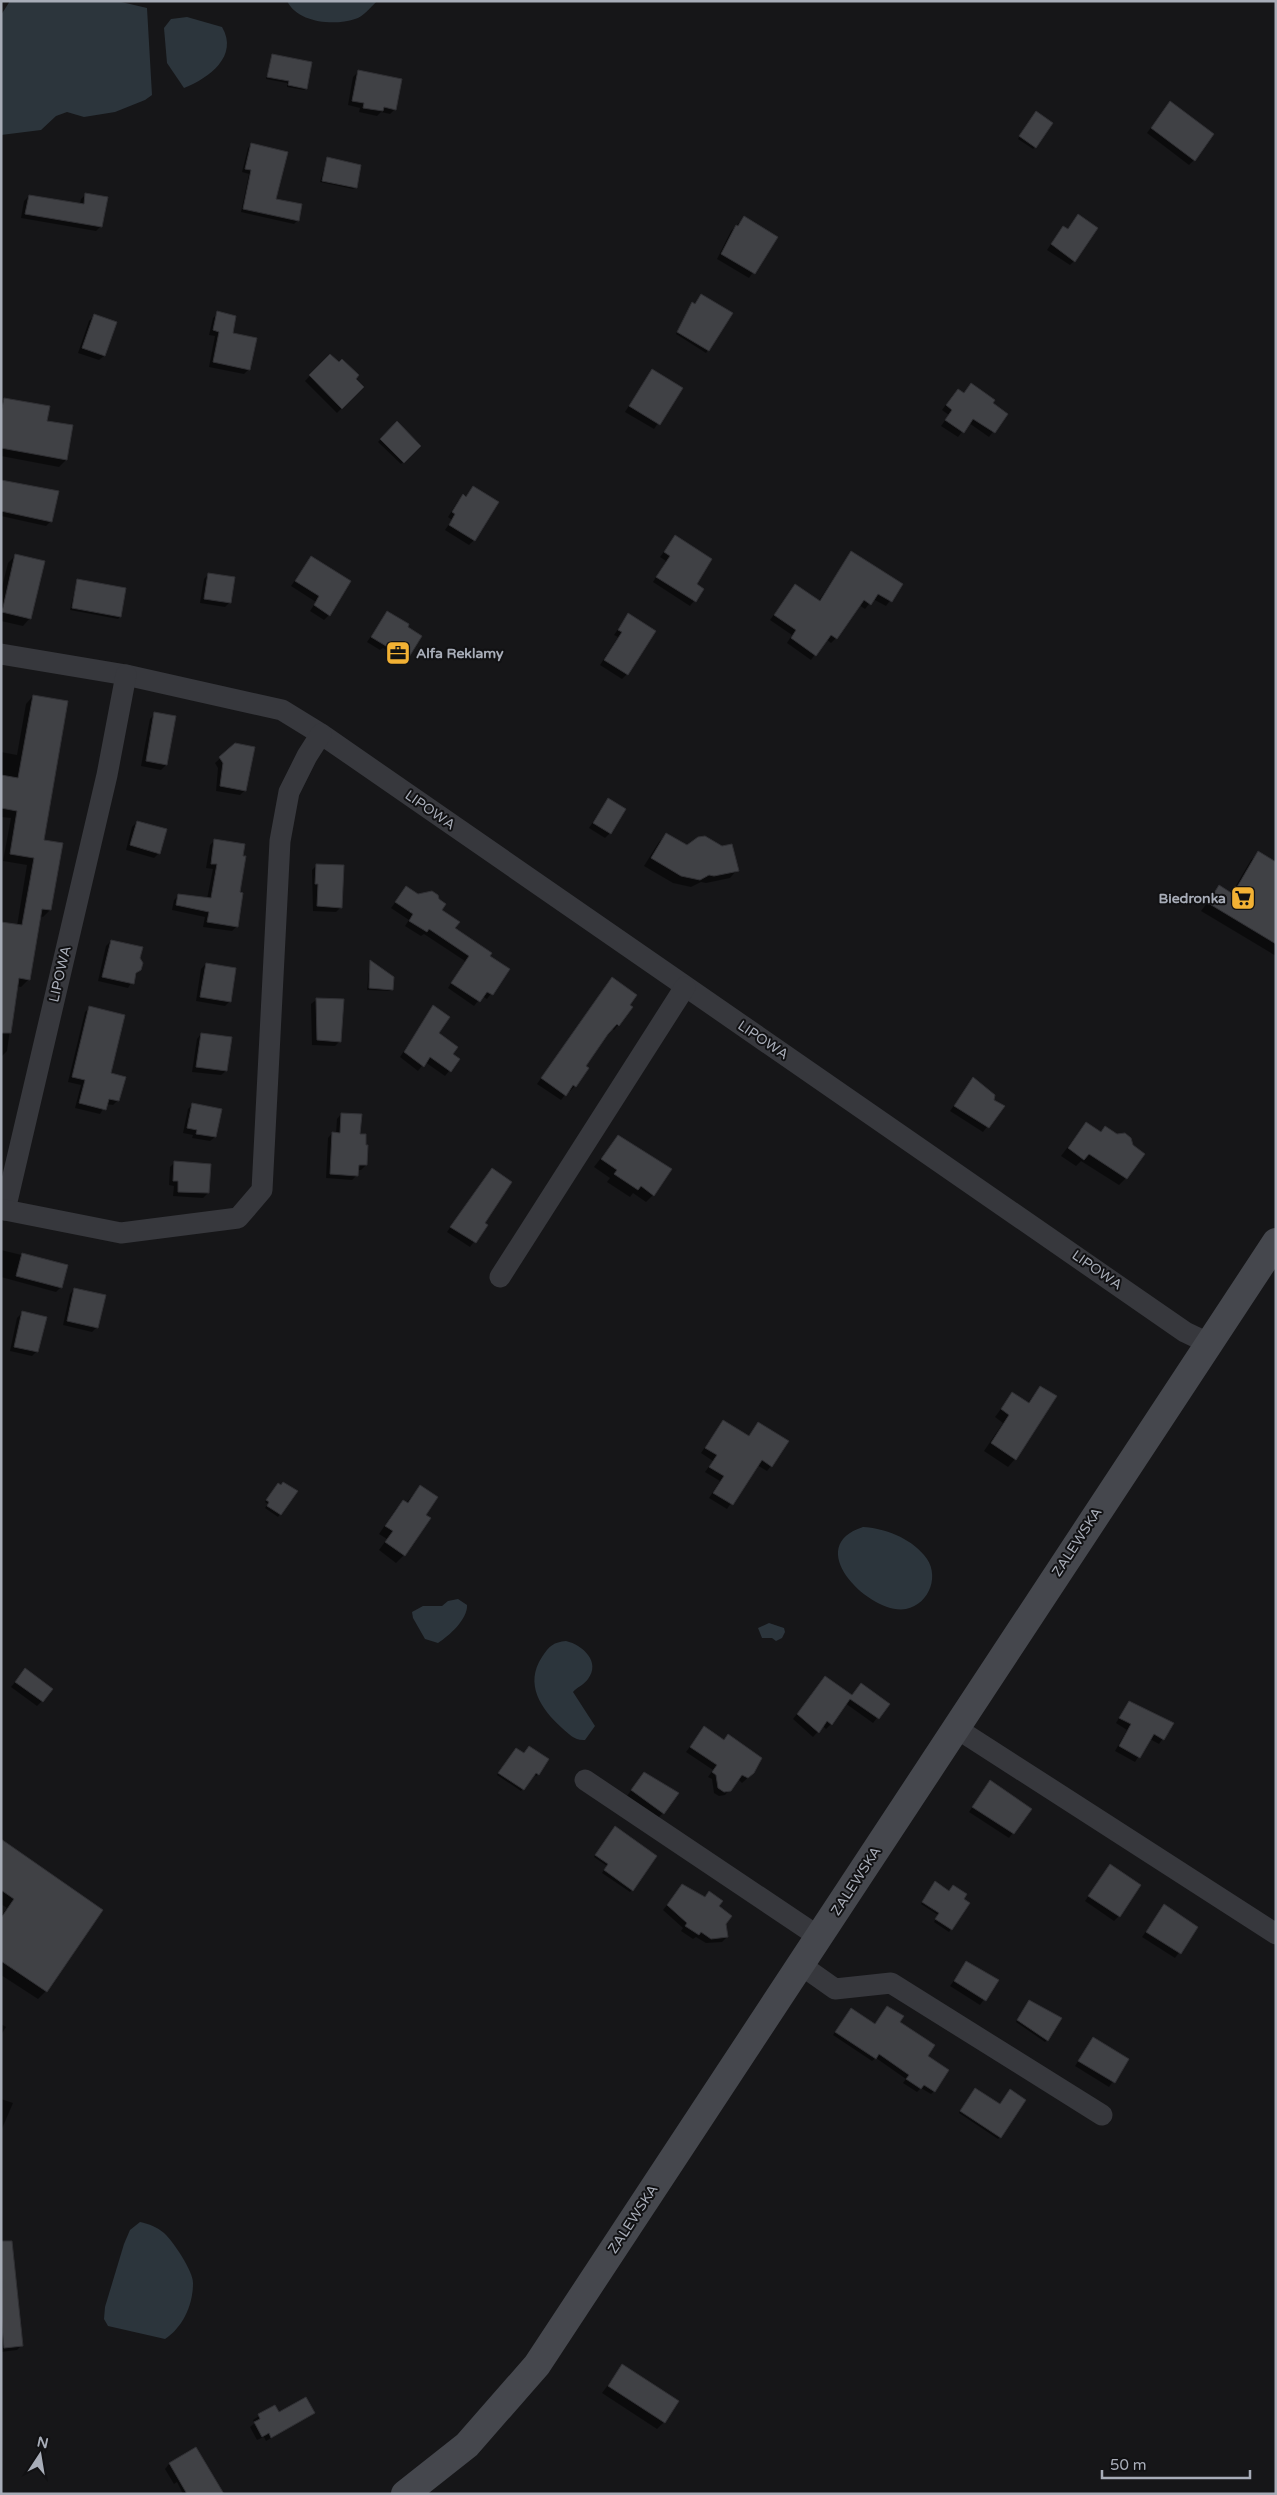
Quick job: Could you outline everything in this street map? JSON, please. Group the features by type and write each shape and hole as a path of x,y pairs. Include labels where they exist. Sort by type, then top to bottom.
{"street":[{"path":"1,654 126,675"},
{"name":"LIPOWA","path":"321,734 307,756 289,792 280,841 262,1190 238,1218 121,1233 3,1209 107,775 126,675 282,710 321,734 1184,1332 1208,1343"},
{"path":"500,1277 685,987"},
{"name":"ZALEWSKA","path":"405,2494 467,2445 537,2365 1276,1242"},
{"path":"956,1728 1276,1934"},
{"path":"585,1780 819,1937"},
{"path":"801,1965 835,1989 890,1983 1102,2115"}],"shaded area":[{"path":"10,1 117,1 147,8 152,95 145,100 115,112 84,117 67,112 56,116 41,130 1,135 1,15"},
{"path":"287,1 377,1 367,12 358,18 327,22 317,21 299,14"},
{"path":"187,17 222,27 227,47 219,65 194,84 184,88 167,63 164,28 171,19"},
{"path":"863,1527 879,1529 896,1535 912,1544 924,1555 932,1571 932,1579 927,1595 914,1606 906,1609 892,1608 876,1602 848,1578 840,1564 838,1549 845,1537"},
{"path":"458,1599 467,1605 464,1616 457,1627 438,1643 425,1639 413,1618 412,1612 423,1606 442,1606 448,1601"},
{"path":"769,1623 784,1628 785,1632 782,1638 776,1641 772,1638 762,1638 758,1628"},
{"path":"566,1641 584,1650 592,1666 588,1679 573,1692 595,1726 585,1740 572,1737 554,1721 537,1696 535,1686 537,1667 545,1653 558,1642"},
{"path":"140,2222 156,2227 168,2237 182,2256 192,2278 193,2291 186,2315 177,2328 165,2339 108,2326 104,2319 105,2307 124,2244 130,2230"}],"building":[{"path":"272,54 312,62 307,89 288,85 289,81 267,77"},
{"path":"358,70 402,79 396,110 384,107 383,111 363,108 364,103 352,101"},
{"path":"1170,101 1214,134 1195,161 1151,128"},
{"path":"1036,111 1053,123 1036,148 1019,136"},
{"path":"251,143 288,152 276,199 302,204 299,221 243,209 251,170 245,169"},
{"path":"327,157 361,165 357,188 322,181"},
{"path":"85,193 108,197 102,227 25,214 29,195 84,204"},
{"path":"1078,214 1098,228 1075,262 1051,244 1063,226 1068,229"},
{"path":"744,216 778,237 755,274 721,254 736,225 738,226"},
{"path":"701,294 733,313 709,351 677,332 692,302 695,304"},
{"path":"217,311 236,316 233,333 257,338 250,370 213,362 219,332 213,330"},
{"path":"94,314 117,322 105,356 82,348"},
{"path":"330,354 339,362 342,359 359,375 356,379 364,387 342,409 309,375"},
{"path":"652,369 683,388 660,425 629,406"},
{"path":"971,383 995,400 993,403 1008,414 995,433 973,419 964,433 945,420 952,410 946,405 958,389 964,393"},
{"path":"4,398 50,406 47,421 73,425 67,460 1,448 1,413"},
{"path":"397,421 421,446 404,463 380,439"},
{"path":"1,480 59,491 52,522 1,511"},
{"path":"473,486 499,502 475,541 449,525 455,514 452,512 463,494 466,497"},
{"path":"675,535 712,559 697,584 704,589 696,602 656,577 670,556 664,552"},
{"path":"851,551 903,584 892,602 878,594 871,605 864,600 837,639 831,635 816,656 791,638 796,630 774,615 795,584 820,601"},
{"path":"15,554 45,561 31,619 2,612"},
{"path":"311,556 351,581 330,616 314,605 319,596 295,581"},
{"path":"208,573 235,577 231,603 204,599"},
{"path":"77,579 126,588 121,617 72,608"},
{"path":"387,611 409,624 408,627 422,636 409,657 388,644 386,646 371,637"},
{"path":"628,613 656,631 628,675 604,660 622,632 618,630"},
{"path":"33,695 68,701 44,840 63,843 51,910 42,909 30,980 19,978 11,1033 1,1033 1,922 22,925 34,858 10,854 17,811 1,808 1,775 18,778"},
{"path":"154,712 176,716 167,765 146,761"},
{"path":"235,743 255,747 246,791 220,786 223,763 219,757"},
{"path":"608,798 626,809 611,834 593,823"},
{"path":"137,821 167,829 160,854 130,845"},
{"path":"666,833 687,845 698,837 705,836 722,846 732,844 739,871 714,876 709,875 700,880 681,876 651,858"},
{"path":"214,839 245,844 243,856 246,856 240,892 243,893 238,927 207,922 209,912 176,905 178,894 211,898 217,864 211,864"},
{"name":"Biedronka","path":"1258,851 1276,862 1276,944 1208,903 1219,885 1233,894"},
{"path":"316,864 344,865 342,908 317,906 318,884 315,884"},
{"path":"406,886 418,894 432,891 438,895 439,899 446,904 442,910 460,922 455,928 492,953 490,956 510,969 493,995 487,992 480,1002 451,983 469,956 429,929 427,932 409,921 413,914 395,902"},
{"path":"111,940 143,947 140,958 143,963 141,970 136,973 134,984 102,977"},
{"path":"370,960 394,977 393,990 369,988"},
{"path":"206,963 236,968 231,1002 200,997"},
{"path":"612,977 637,995 630,1005 633,1007 619,1026 617,1024 608,1034 586,1066 589,1068 576,1087 573,1085 566,1096 541,1078"},
{"path":"316,998 344,999 341,1042 317,1040"},
{"path":"433,1005 450,1017 439,1033 458,1047 453,1054 460,1059 451,1072 430,1057 424,1067 404,1052"},
{"path":"89,1006 125,1015 111,1073 126,1077 119,1101 109,1099 106,1110 79,1103 85,1080 72,1077"},
{"path":"201,1033 232,1037 227,1071 196,1067"},
{"path":"973,1077 995,1095 994,1100 1005,1106 989,1128 954,1106"},
{"path":"192,1103 222,1109 216,1137 196,1134 197,1130 187,1128"},
{"path":"341,1113 362,1114 360,1134 366,1134 366,1145 368,1145 367,1165 359,1165 358,1176 330,1174 332,1132 340,1133"},
{"path":"1086,1122 1101,1132 1105,1126 1117,1134 1125,1133 1131,1138 1133,1145 1145,1154 1127,1179 1089,1154 1084,1160 1068,1148"},
{"path":"618,1135 672,1169 654,1196 641,1186 638,1190 614,1174 617,1170 601,1159"},
{"path":"174,1161 211,1164 209,1193 178,1192 178,1181 173,1181"},
{"path":"492,1168 512,1182 485,1223 488,1225 476,1243 450,1227"},
{"path":"22,1253 68,1265 62,1288 16,1276"},
{"path":"74,1288 106,1295 98,1328 67,1321"},
{"path":"22,1311 47,1317 38,1352 14,1347"},
{"path":"1040,1386 1057,1396 1016,1460 991,1443 1009,1415 1001,1409 1012,1392 1029,1403"},
{"path":"723,1420 749,1436 758,1422 789,1441 772,1467 762,1460 733,1505 713,1493 724,1476 709,1467 717,1455 705,1448"},
{"path":"283,1482 298,1491 281,1515 267,1506 269,1502 266,1500 278,1483 281,1485"},
{"path":"420,1485 438,1497 426,1515 431,1518 405,1556 385,1542 393,1531 385,1526 403,1500 408,1503"},
{"path":"25,1668 53,1689 43,1702 15,1682"},
{"path":"825,1676 852,1695 861,1683 890,1704 879,1719 850,1699 832,1725 827,1721 819,1733 797,1714"},
{"path":"1129,1701 1174,1723 1164,1740 1154,1734 1140,1758 1119,1746 1131,1724 1119,1718"},
{"path":"704,1726 724,1740 728,1734 762,1758 754,1773 748,1778 742,1775 731,1791 724,1792 718,1788 716,1775 712,1772 717,1765 690,1747"},
{"path":"529,1746 549,1759 539,1775 536,1773 524,1790 498,1773 516,1748 524,1753"},
{"path":"644,1772 679,1793 664,1814 631,1790"},
{"path":"990,1780 1032,1809 1014,1834 972,1807"},
{"path":"615,1826 657,1856 633,1891 604,1870 608,1864 595,1855"},
{"path":"1,1839 103,1910 47,1992 1,1961 1,1918 14,1899 1,1890"},
{"path":"1110,1864 1141,1885 1120,1917 1088,1896"},
{"path":"935,1881 949,1891 953,1885 967,1894 964,1899 970,1903 952,1930 935,1919 939,1913 922,1902"},
{"path":"682,1884 705,1897 709,1891 723,1901 719,1906 732,1916 726,1924 728,1937 711,1939 701,1932 699,1935 685,1926 687,1923 667,1905"},
{"path":"1164,1904 1198,1927 1181,1954 1146,1932"},
{"path":"966,1961 999,1980 986,2001 954,1981"},
{"path":"1029,2000 1062,2018 1048,2041 1017,2020"},
{"path":"887,2006 904,2016 900,2022 935,2045 928,2056 949,2070 935,2092 924,2085 921,2089 906,2079 909,2075 879,2054 876,2059 835,2032 851,2008 875,2024"},
{"path":"1093,2037 1129,2059 1115,2083 1078,2061"},
{"path":"975,2088 1000,2104 1010,2089 1026,2100 1001,2138 960,2111"},
{"path":"1,2241 12,2241 23,2346 4,2348 1,2316"},
{"path":"622,2364 679,2401 665,2423 608,2386"},
{"path":"306,2397 315,2413 271,2438 269,2433 262,2437 254,2422 260,2419 258,2414 275,2405 279,2412"},
{"path":"196,2447 224,2494 187,2494 169,2463"}],"place":[{"name":"Alfa Reklamy","path":"398,653"},
{"name":"Biedronka","path":"1243,898"}]}
